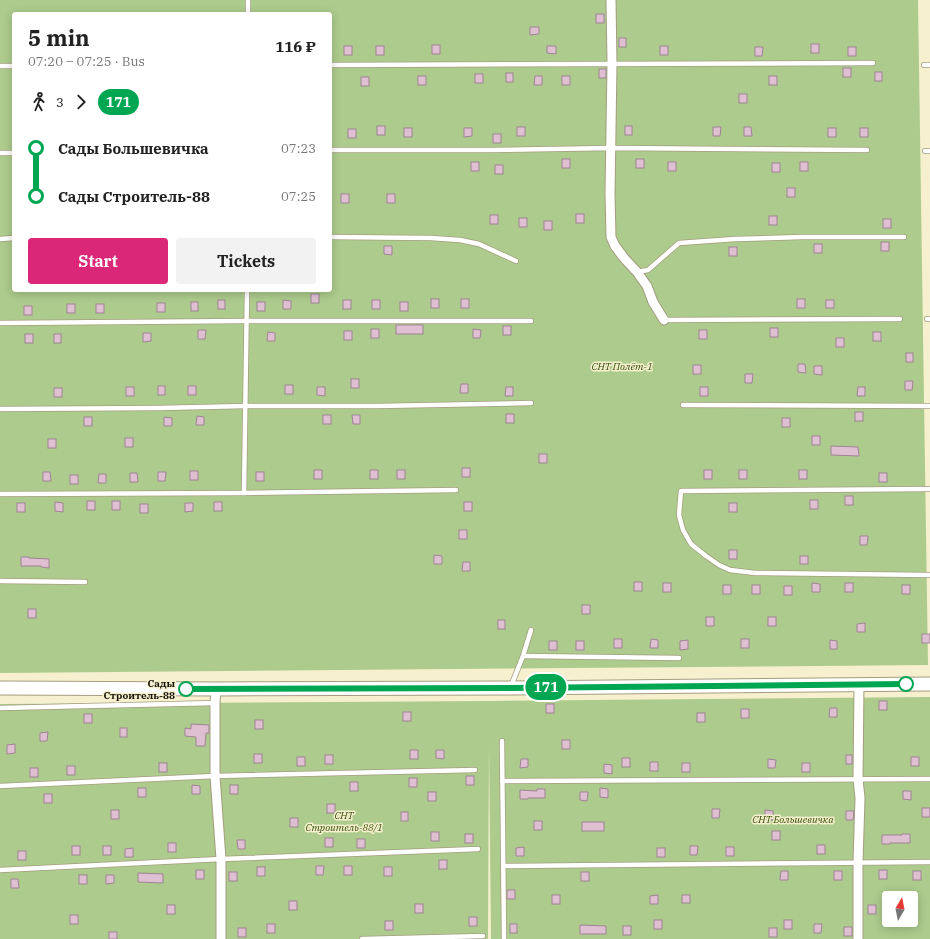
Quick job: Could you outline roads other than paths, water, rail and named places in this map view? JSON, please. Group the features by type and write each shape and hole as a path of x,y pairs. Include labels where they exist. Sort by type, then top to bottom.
{"street":[{"path":"611,0 611,237 615,246 624,258 638,272 647,286 653,302 664,320"},
{"path":"858,939 860,798 858,779 859,684"},
{"path":"0,688 511,688 930,684"},
{"path":"216,689 215,776 221,859 221,939"}],"lane":[{"path":"248,0 248,12"},
{"path":"332,65 873,63"},
{"path":"924,65 930,65"},
{"path":"0,66 12,66"},
{"path":"332,150 610,148 867,150"},
{"path":"0,153 12,153"},
{"path":"332,237 431,238 460,240 479,244 516,261"},
{"path":"638,272 648,270 679,243 735,239 802,237 904,237"},
{"path":"0,239 12,238"},
{"path":"244,493 247,292"},
{"path":"664,320 900,319"},
{"path":"0,323 531,321"},
{"path":"0,409 378,406 531,403"},
{"path":"683,405 930,406"},
{"path":"930,489 680,491 679,515 683,530 691,544 719,565 730,570 755,574 930,575"},
{"path":"0,494 456,490"},
{"path":"0,581 85,582"},
{"path":"511,688 531,630"},
{"path":"523,656 680,658"},
{"path":"0,708 215,703"},
{"path":"502,741 504,939"},
{"path":"0,786 215,776 475,770"},
{"path":"502,781 930,779"},
{"path":"0,870 221,859 478,849"},
{"path":"503,866 930,862"},
{"path":"362,939 483,936"}],"place":[{"name":"Сады Строитель-88","path":"186,689"}],"park label":[{"name":"СНТ Полёт-1","path":"622,366"},
{"name":"СНТ Большевичка","path":"793,819"},
{"name":"СНТ Строитель-88/1","path":"344,820"}]}
